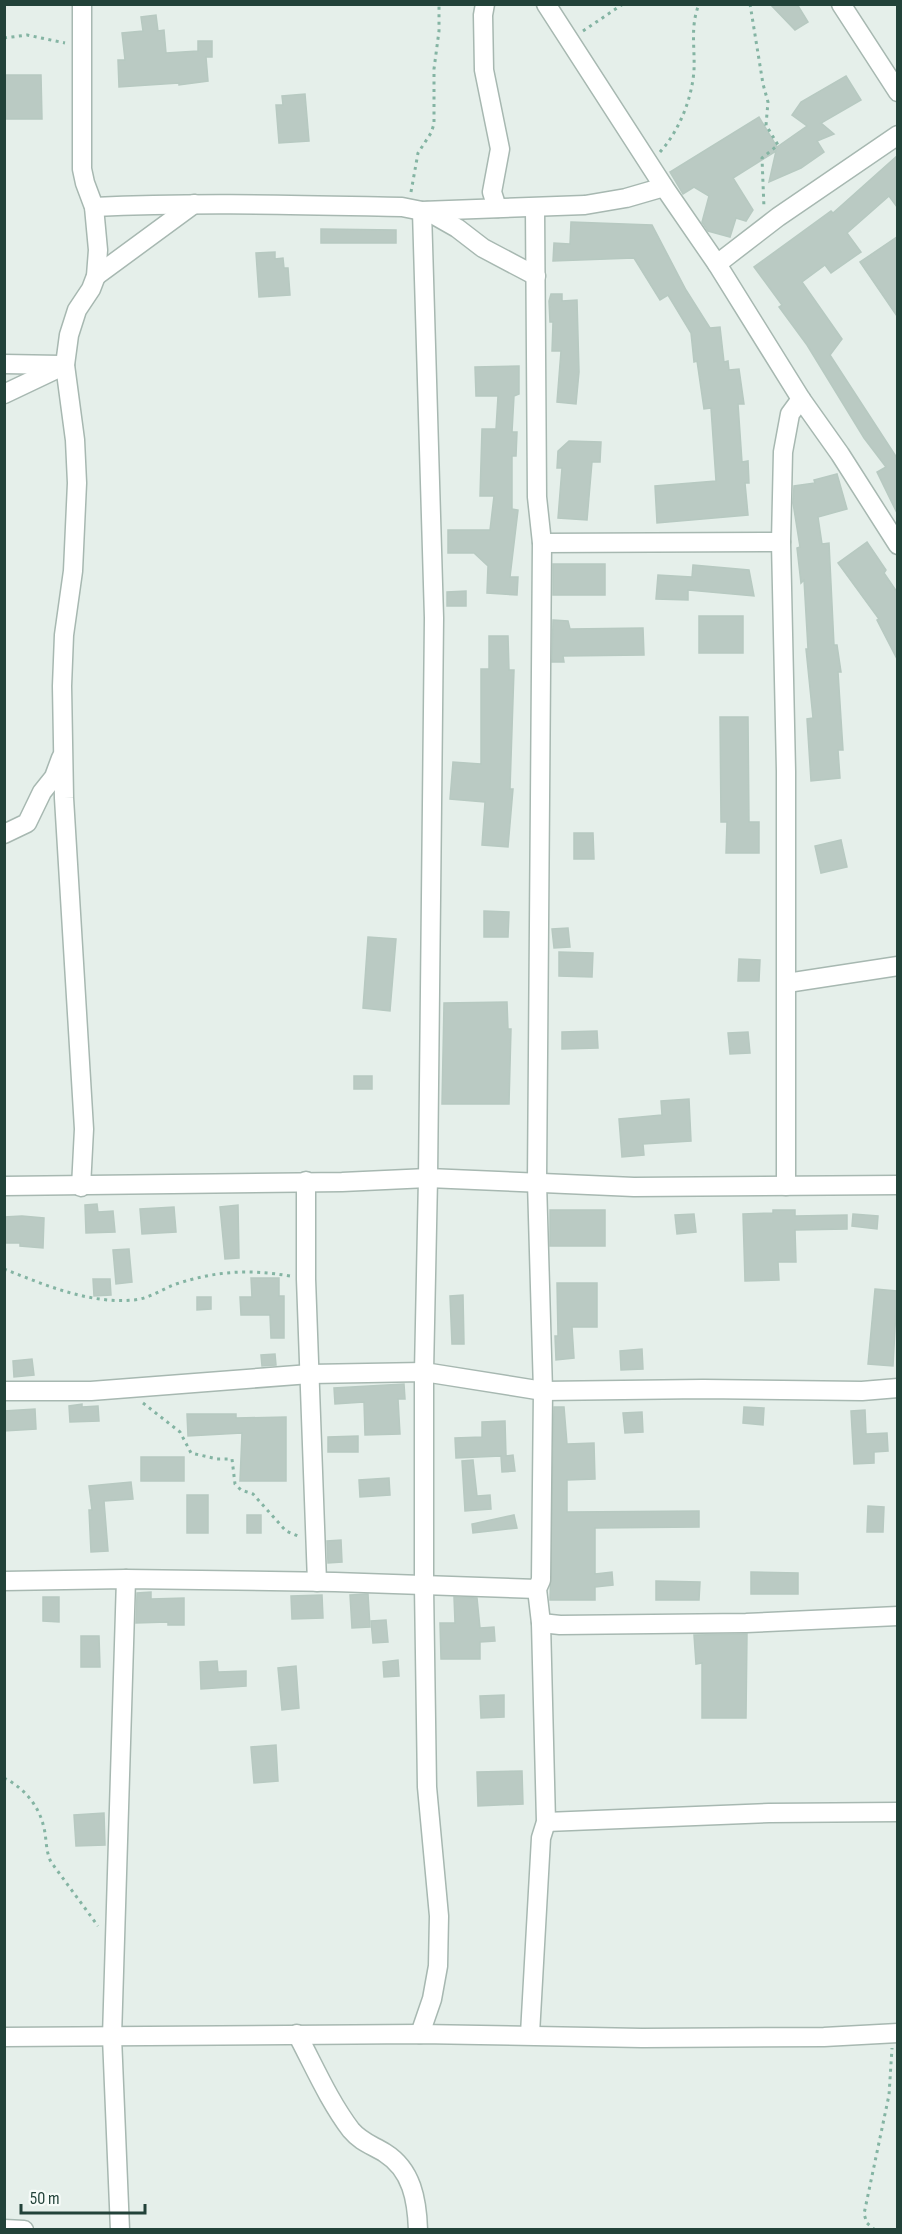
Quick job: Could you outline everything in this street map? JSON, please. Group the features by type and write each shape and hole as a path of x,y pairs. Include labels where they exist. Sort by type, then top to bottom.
{"street":[{"path":"81,4 82,169 94,207 98,250 96,276 91,289 77,310 69,335 65,365 75,440 77,483 74,571 64,636 63,754 70,921 84,1129 81,1187"},
{"path":"485,4 483,15 484,70 500,149 492,192 497,208"},
{"path":"546,4 664,187 717,264 801,399 840,454 897,545"},
{"path":"840,4 897,90"},
{"path":"717,264 764,227 897,135"},
{"path":"94,207 194,204 419,210 535,207 609,202 664,187"},
{"path":"96,276 194,204"},
{"path":"530,2034 541,1838 546,1822 542,1623 537,1589 541,1580 543,1390 537,1182 542,543 537,497 535,207"},
{"path":"419,210 457,228 483,248 536,276"},
{"path":"419,210 434,618 424,1372 424,1586 427,1787 439,1916 438,1966 432,1999 420,2034"},
{"path":"4,364 65,365"},
{"path":"4,394 65,365"},
{"path":"786,1186 786,771 781,542 783,452 790,414 801,399"},
{"path":"542,543 781,542"},
{"path":"4,834 27,823 42,792 54,777 63,754"},
{"path":"787,983 897,966"},
{"path":"4,1186 81,1187 428,1178 634,1186 897,1185"},
{"path":"306,1181 306,1279 317,1582"},
{"path":"4,1391 91,1391 310,1374 424,1372 543,1390 862,1391 897,1388"},
{"path":"4,1581 126,1579 537,1589"},
{"path":"120,2229 112,2037 126,1579"},
{"path":"542,1623 560,1625 746,1623 897,1616"},
{"path":"546,1822 769,1813 897,1812"},
{"path":"297,2034 336,2108 352,2131 362,2142 388,2155 408,2176 416,2206 418,2229"},
{"path":"4,2037 530,2034 642,2038 895,2034"},
{"path":"4,2229 24,2229"}],"path":[{"path":"419,210 416,161 434,124 434,69 439,31 439,4"},
{"path":"569,40 623,4"},
{"path":"650,164 672,138 681,120 694,72 693,20 699,4"},
{"path":"750,4 762,84 768,102 766,125 778,145 762,158 764,227"},
{"path":"4,38 27,35 82,46"},
{"path":"4,1269 84,1296 107,1300 145,1298 202,1276 226,1272 267,1273 306,1279"},
{"path":"142,1402 180,1432 191,1453 217,1459 232,1459 235,1484 241,1490 253,1494 286,1531 295,1536 316,1539"},
{"path":"4,1778 13,1782 28,1796 37,1809 44,1825 47,1854 51,1862 72,1888 116,1955"},
{"path":"875,2229 867,2223 864,2214 888,2095 895,2034"}],"building":[{"path":"770,4 797,4 808,22 795,30"},
{"path":"156,15 158,31 164,30 166,53 198,51 198,41 212,41 212,57 206,57 208,81 179,85 179,83 119,87 118,60 125,60 122,33 143,31 141,17"},
{"path":"4,75 41,75 42,119 6,119"},
{"path":"846,76 861,100 821,123 834,134 817,141 824,152 801,168 769,182 776,151 733,178 753,210 746,221 736,218 730,237 708,231 702,222 709,196 694,187 683,194 670,172 759,117 777,147 807,126 792,115 801,102"},
{"path":"305,94 309,141 279,143 276,105 283,105 282,96"},
{"path":"897,156 897,207 889,196 847,233 861,252 831,273 825,265 802,282 842,339 830,355 897,458 897,513 877,472 886,467 864,438 807,345 779,307 782,305 754,267 831,211 833,213"},
{"path":"571,222 652,225 686,290 710,328 720,327 724,362 728,361 729,370 739,369 744,404 738,404 742,462 748,461 749,483 745,483 748,515 657,523 655,486 716,481 711,408 704,409 697,361 694,362 691,333 668,295 660,300 634,258 553,261 554,243 570,244"},
{"path":"321,229 396,230 396,243 321,243"},
{"path":"897,237 897,316 860,262"},
{"path":"275,252 275,259 283,258 284,268 288,268 290,295 259,297 256,253"},
{"path":"551,294 562,294 562,301 577,300 579,372 576,404 557,402 561,351 552,351 553,322 550,322 549,301"},
{"path":"519,366 519,394 514,396 512,432 517,432 516,456 512,456 512,509 518,510 510,577 518,577 517,595 487,593 488,566 474,553 448,553 448,530 490,530 494,496 480,496 482,429 496,429 498,396 476,396 475,367"},
{"path":"569,441 601,442 600,462 592,462 587,520 558,518 562,468 557,468 558,451"},
{"path":"837,474 847,509 818,517 822,544 829,543 834,645 837,645 841,672 838,672 843,750 838,750 840,778 811,781 807,719 813,718 806,649 808,649 804,580 801,583 797,548 800,547 793,503 794,486 815,483 814,480"},
{"path":"867,542 886,570 884,573 897,592 897,659 877,620 879,619 838,563"},
{"path":"553,564 605,564 605,595 553,595"},
{"path":"693,565 749,570 754,596 688,590 688,600 656,599 658,575 692,577"},
{"path":"466,591 466,606 447,606 447,592"},
{"path":"699,616 743,616 743,653 699,653"},
{"path":"553,620 568,621 570,629 643,628 644,655 563,656 564,662 552,662"},
{"path":"489,636 508,636 509,670 514,670 510,789 513,789 508,847 482,845 485,802 450,799 453,762 481,764 481,669 489,669"},
{"path":"720,717 748,717 749,822 759,822 759,853 726,853 727,822 721,822"},
{"path":"574,833 593,833 594,859 574,859"},
{"path":"841,840 847,867 821,873 815,846"},
{"path":"484,911 509,912 508,937 484,937"},
{"path":"568,928 570,947 554,948 552,929"},
{"path":"368,937 396,939 390,1011 363,1008"},
{"path":"559,952 593,953 592,977 559,976"},
{"path":"739,959 760,960 759,981 738,981"},
{"path":"507,1002 508,1029 511,1029 509,1104 442,1104 444,1003"},
{"path":"597,1031 598,1048 562,1049 562,1032"},
{"path":"748,1032 750,1053 730,1054 728,1033"},
{"path":"354,1076 372,1076 372,1089 354,1089"},
{"path":"689,1099 691,1141 643,1144 644,1155 622,1157 619,1119 662,1115 661,1101"},
{"path":"97,1204 98,1212 113,1211 115,1232 86,1233 85,1205"},
{"path":"238,1205 239,1258 225,1259 220,1207"},
{"path":"174,1207 176,1232 142,1234 140,1209"},
{"path":"550,1210 605,1210 605,1246 550,1246"},
{"path":"773,1210 795,1210 795,1216 847,1215 847,1229 795,1230 796,1262 778,1262 779,1280 745,1281 743,1214 773,1213"},
{"path":"694,1214 696,1232 677,1234 675,1215"},
{"path":"853,1214 878,1216 877,1229 852,1226"},
{"path":"4,1217 44,1218 43,1248 20,1246 20,1243 4,1243"},
{"path":"129,1249 132,1282 116,1284 113,1250"},
{"path":"251,1278 279,1278 279,1296 284,1296 284,1338 271,1338 270,1315 241,1315 240,1297 252,1297"},
{"path":"93,1279 110,1279 111,1295 94,1296"},
{"path":"557,1283 597,1283 597,1327 572,1327 574,1358 556,1360 555,1336 558,1336"},
{"path":"875,1289 897,1291 893,1366 868,1364"},
{"path":"463,1295 464,1344 452,1344 450,1296"},
{"path":"197,1297 211,1297 211,1309 197,1310"},
{"path":"642,1349 643,1369 621,1370 620,1351"},
{"path":"275,1354 276,1365 262,1366 261,1355"},
{"path":"32,1359 34,1375 14,1377 13,1361"},
{"path":"404,1384 405,1399 398,1399 400,1434 365,1435 364,1402 335,1404 334,1388"},
{"path":"82,1404 82,1407 98,1406 99,1421 70,1422 69,1406"},
{"path":"554,1407 564,1407 567,1444 594,1443 595,1479 567,1480 567,1512 699,1511 699,1527 595,1528 595,1574 612,1572 613,1585 595,1587 595,1600 550,1600"},
{"path":"744,1407 764,1408 763,1425 743,1423"},
{"path":"35,1409 36,1429 4,1431 4,1411"},
{"path":"865,1410 866,1434 887,1433 888,1451 874,1452 874,1463 854,1464 851,1411"},
{"path":"642,1412 643,1432 625,1433 623,1413"},
{"path":"187,1414 236,1414 236,1418 286,1417 286,1481 240,1481 242,1433 188,1436"},
{"path":"505,1421 506,1456 513,1455 515,1471 502,1472 501,1456 456,1458 455,1438 482,1437 482,1422"},
{"path":"358,1436 358,1452 328,1452 328,1437"},
{"path":"141,1457 184,1457 184,1481 141,1481"},
{"path":"473,1460 477,1496 490,1495 491,1509 465,1511 462,1461"},
{"path":"389,1478 390,1495 360,1497 359,1480"},
{"path":"131,1482 133,1499 104,1501 108,1551 91,1552 89,1510 92,1510 89,1486"},
{"path":"187,1495 208,1495 208,1533 187,1533"},
{"path":"868,1506 884,1507 883,1532 867,1532"},
{"path":"247,1515 261,1515 261,1533 247,1533"},
{"path":"514,1515 517,1528 473,1533 472,1524"},
{"path":"341,1540 342,1562 328,1563 327,1541"},
{"path":"751,1572 798,1573 798,1594 751,1594"},
{"path":"656,1581 700,1582 699,1600 656,1600"},
{"path":"151,1592 151,1599 184,1598 184,1625 168,1625 168,1622 136,1623 137,1593"},
{"path":"368,1594 370,1627 352,1628 350,1595"},
{"path":"322,1595 323,1618 292,1619 291,1596"},
{"path":"43,1597 59,1597 59,1622 43,1621"},
{"path":"454,1597 477,1598 480,1628 494,1627 495,1641 480,1642 480,1659 441,1659 440,1623 455,1623"},
{"path":"386,1620 388,1642 373,1643 371,1621"},
{"path":"747,1634 746,1718 702,1718 702,1663 696,1664 694,1635"},
{"path":"81,1636 99,1636 100,1667 81,1667"},
{"path":"398,1660 399,1676 384,1677 383,1662"},
{"path":"217,1661 218,1672 246,1671 246,1686 201,1689 200,1662"},
{"path":"296,1666 299,1708 282,1710 278,1668"},
{"path":"504,1695 504,1717 481,1718 480,1696"},
{"path":"276,1745 278,1781 254,1783 251,1747"},
{"path":"522,1771 523,1804 478,1806 477,1772"},
{"path":"104,1813 105,1845 76,1846 74,1815"}]}
